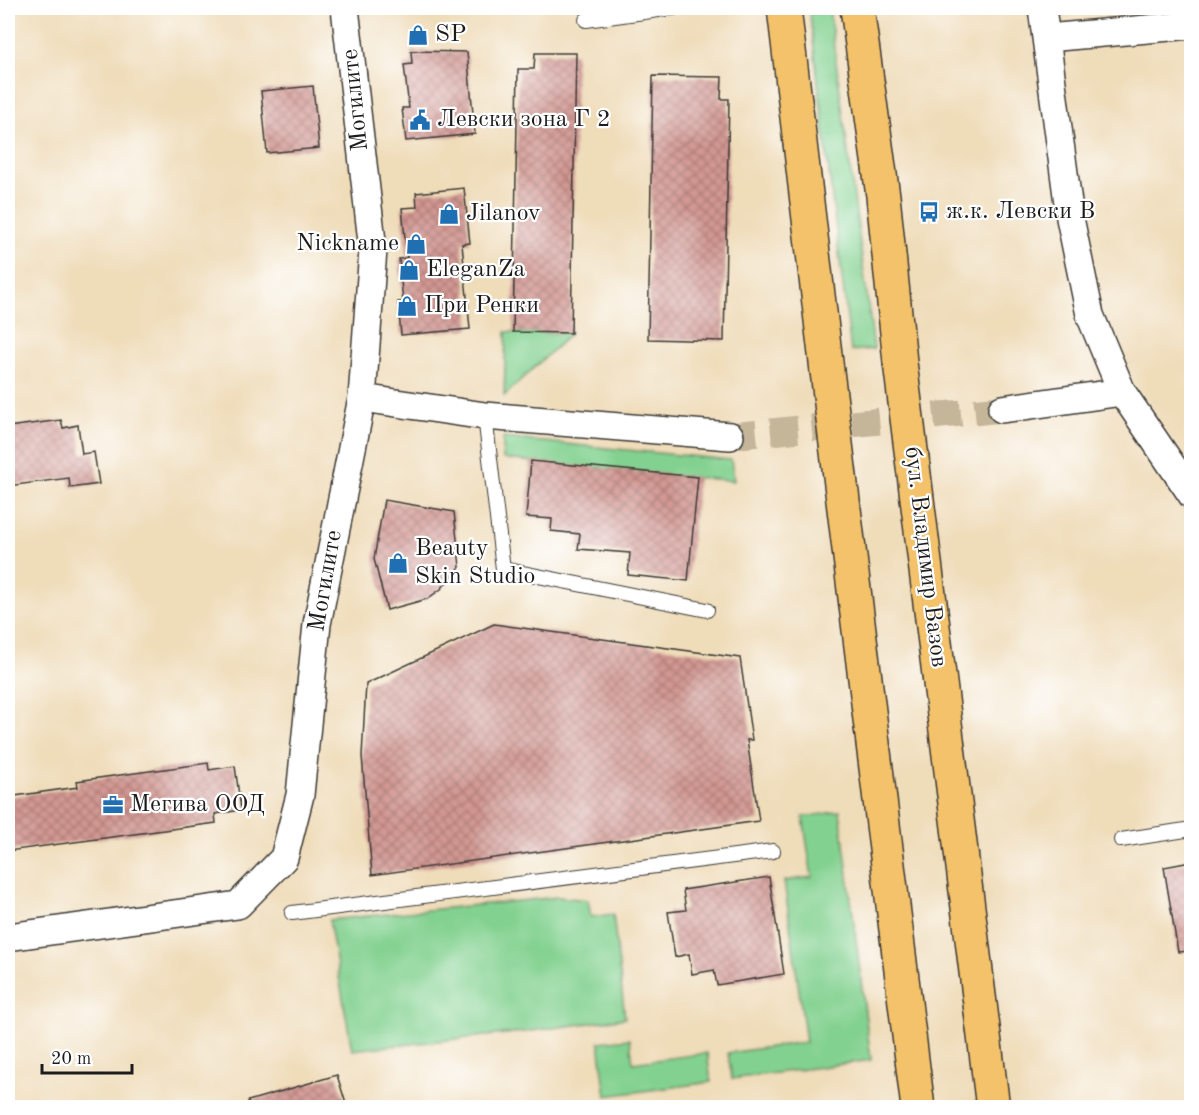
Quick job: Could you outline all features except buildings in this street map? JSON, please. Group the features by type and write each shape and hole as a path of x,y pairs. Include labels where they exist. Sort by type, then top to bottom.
{"main road":[{"path":"784,8 918,1107"},
{"name":"бул. Владимир Вазов","path":"857,8 883,196 900,362 993,1107"}],"street":[{"name":"Могилите","path":"8,937 238,905 284,858 300,795 317,624 362,398 373,250 345,8"},
{"path":"1042,8 1070,218 1090,315 1122,393 1191,495"},
{"path":"1047,38 1191,25"},
{"path":"1002,409 1122,393"},
{"path":"362,398 485,416 730,436"}],"lane":[{"path":"586,21 673,8"},
{"path":"485,416 503,569 707,610"},
{"path":"1121,840 1191,829"},
{"path":"292,913 773,851"}],"green space":[{"path":"809,8 829,8 874,349 851,351"},
{"path":"506,332 513,332 571,333 504,396"},
{"path":"503,438 731,460 734,481 503,459"},
{"path":"840,811 871,1060 732,1079 728,1053 806,1042 784,881 812,877 803,817"},
{"path":"558,897 588,900 591,917 613,914 625,1018 524,1032 352,1050 329,920"},
{"path":"630,1039 633,1063 707,1053 711,1082 606,1096 599,1042"}],"tunnel":[{"path":"730,436 1002,409"}],"place":[{"name":"SP","path":"418,35"},
{"name":"Левски зона Г 2","path":"420,120"},
{"name":"ж.к. Левски В","path":"929,212"},
{"name":"Jilanov","path":"449,214"},
{"name":"Nickname","path":"416,244"},
{"name":"EleganZa","path":"409,270"},
{"name":"При Ренки","path":"407,306"},
{"name":"Beauty Skin Studio","path":"398,563"},
{"name":"Мегива ООД","path":"113,805"}]}
